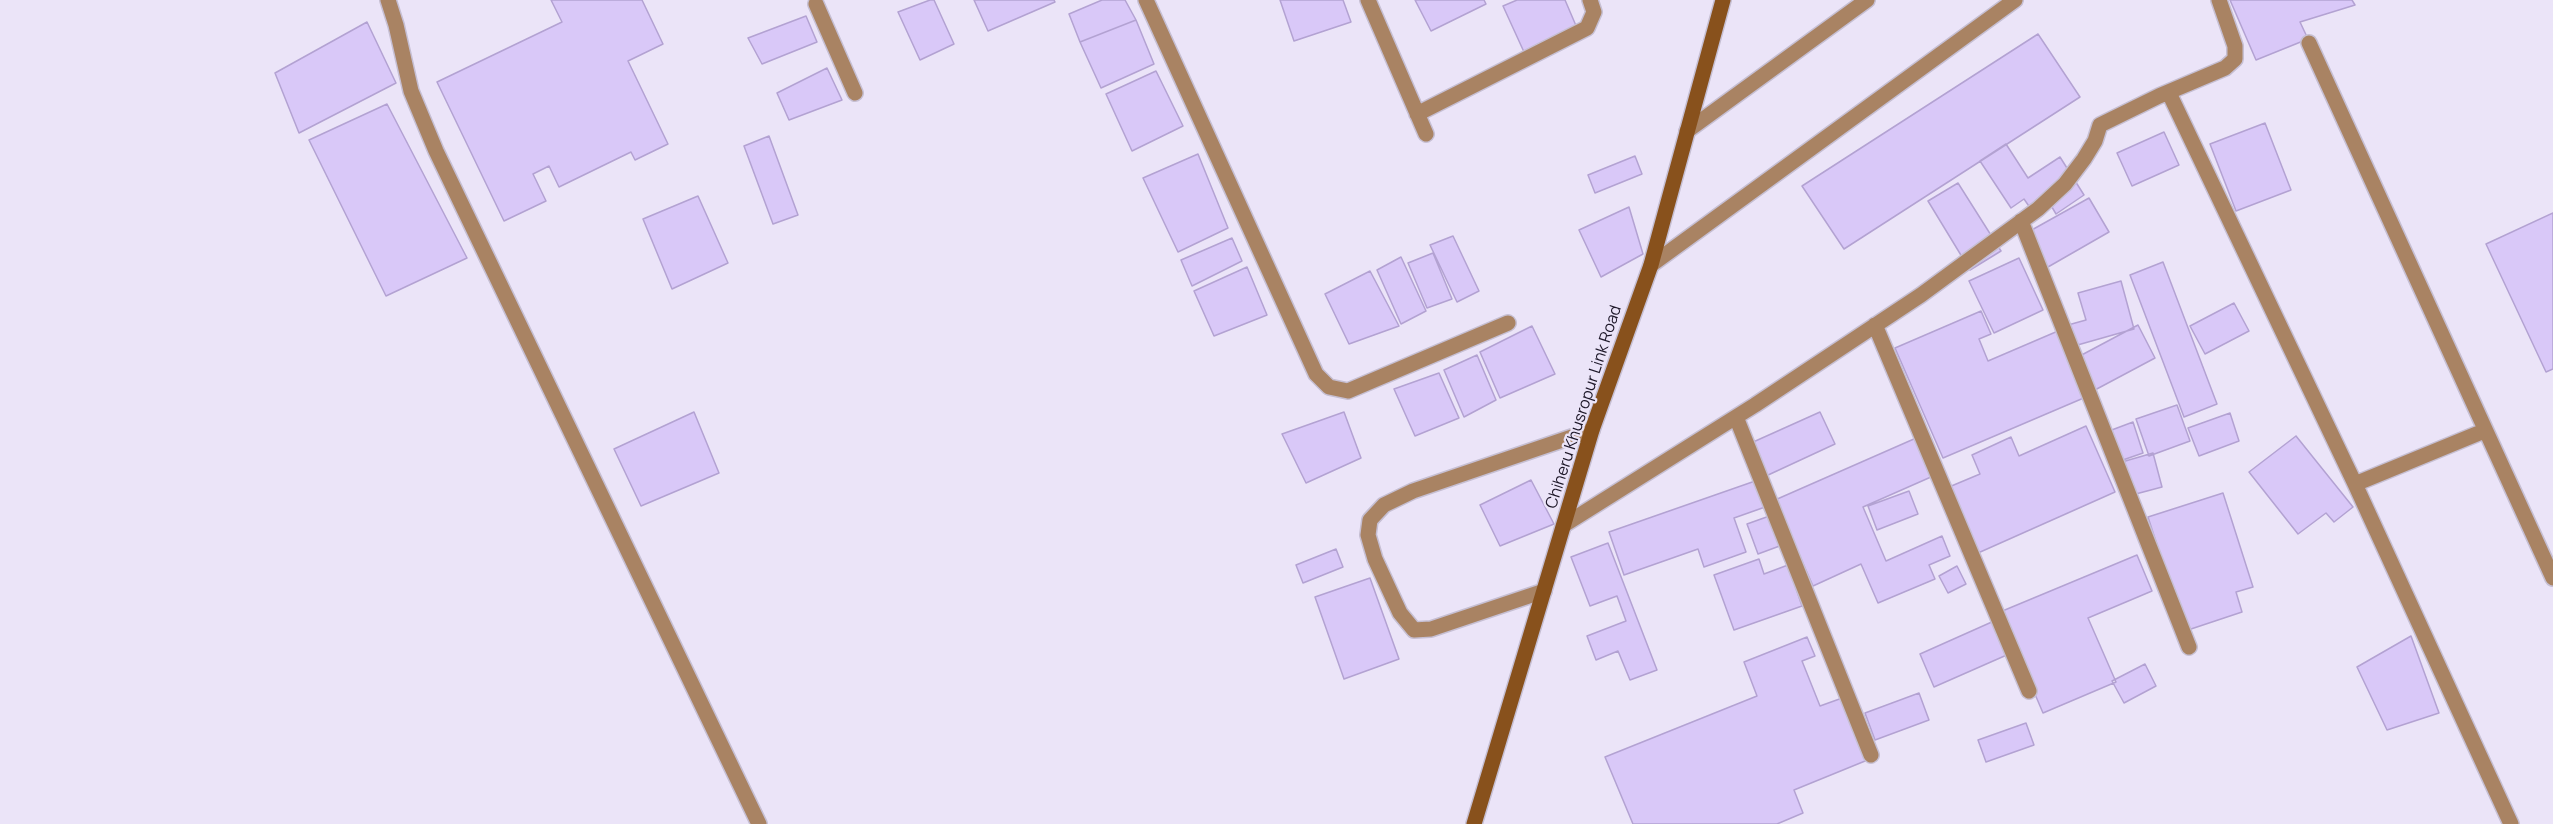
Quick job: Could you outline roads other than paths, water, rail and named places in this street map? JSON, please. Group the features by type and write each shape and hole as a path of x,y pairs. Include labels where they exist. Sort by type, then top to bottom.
{"street":[{"path":"388,0 411,91 436,151 759,824"},
{"path":"1146,0 1316,374 1329,387 1348,391 1508,323"},
{"path":"1368,0 1426,134"},
{"path":"1417,114 1587,28 1594,12 1590,0"},
{"name":"Chiheru Khusropur Link Road","path":"1474,824 1592,430 1651,265 1724,0"},
{"path":"1687,131 1867,0"},
{"path":"1651,265 2015,0"},
{"path":"1564,525 1736,417 1922,295 2038,209 2065,184 2095,141 2100,125 2225,68 2235,59 2235,46 2219,0"},
{"path":"818,1 855,93"},
{"path":"2308,44 2553,578"},
{"path":"2169,93 2355,484 2511,824"},
{"path":"2021,221 2189,647"},
{"path":"1875,325 2029,691"},
{"path":"1736,417 1871,755"},
{"path":"1544,591 1431,629 1414,630 1400,613 1375,559 1368,535 1370,520 1384,505 1413,491 1592,430"},
{"path":"2355,484 2484,431"}]}
